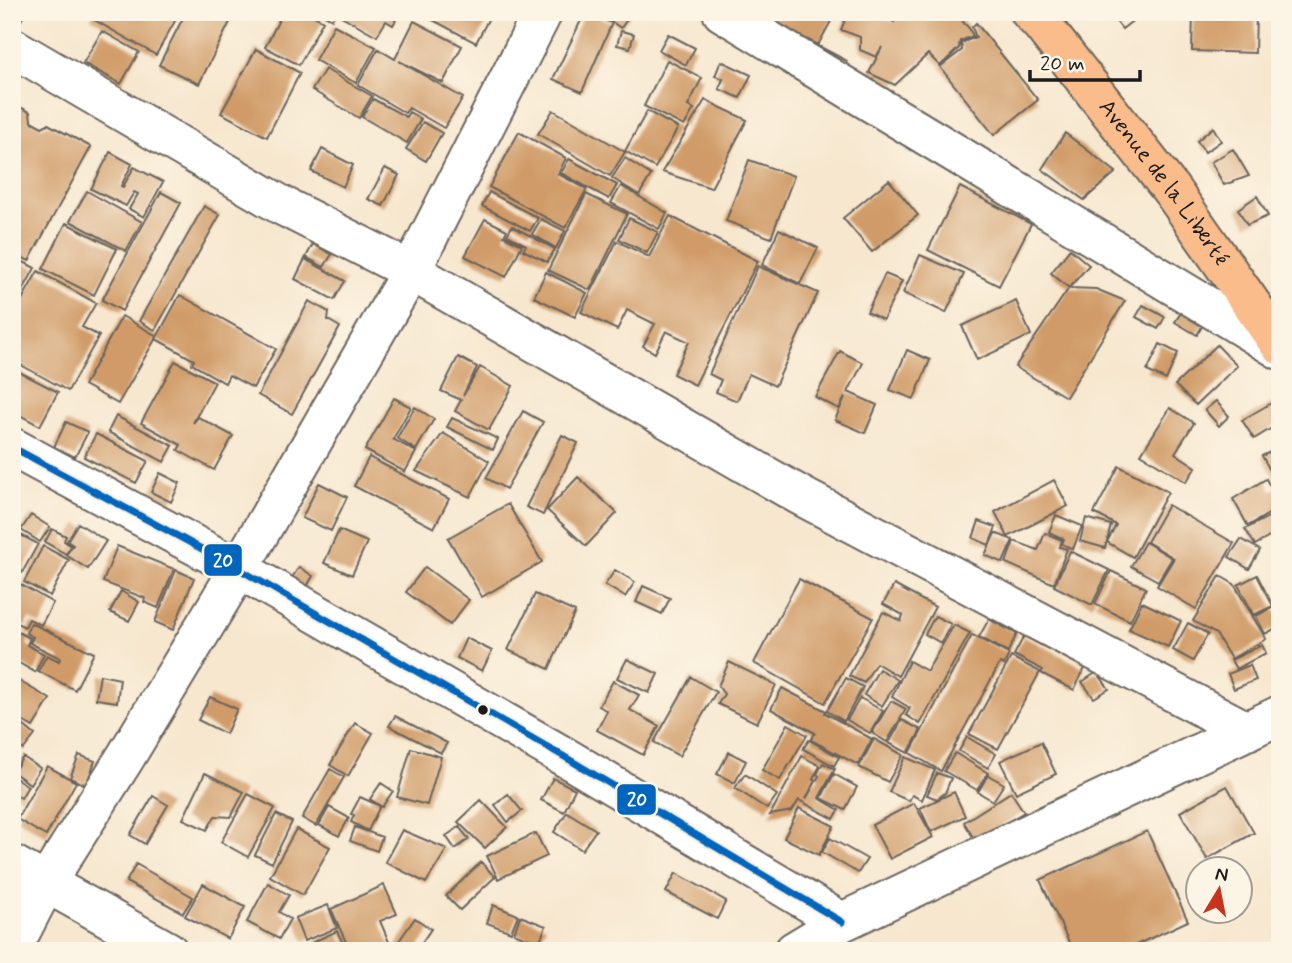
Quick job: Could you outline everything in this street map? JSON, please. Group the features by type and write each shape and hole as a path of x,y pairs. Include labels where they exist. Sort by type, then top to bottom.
{"main road":[{"name":"Avenue de la Liberté","path":"1038,16 1172,191 1280,345"}],"street":[{"path":"12,949 46,883 239,569 411,271 543,12"},
{"path":"722,12 1280,350"},
{"path":"12,47 281,205 411,271 801,496 1263,723"},
{"path":"12,447 239,569 570,760 842,922"},
{"path":"794,951 842,922 1263,723"},
{"path":"12,864 169,951"}],"building":[{"path":"12,12 26,12 15,30 12,29"},
{"path":"94,12 180,12 156,55 91,18"},
{"path":"186,12 235,12 199,84 159,65"},
{"path":"283,12 307,12 323,21 299,65 265,47"},
{"path":"319,12 400,12 393,25 386,21 377,36 336,13 332,19"},
{"path":"418,12 486,12 491,14 476,43"},
{"path":"585,12 612,23 582,92 553,79"},
{"path":"606,12 632,12 621,28 603,16"},
{"path":"757,12 836,12 818,45 794,33 847,61 838,78 768,39 777,23"},
{"path":"848,12 875,12 894,22 895,19 880,12 961,12 963,22 973,36 960,41 959,48 940,66 928,54 895,85 869,73 882,47 876,57 860,50 860,37 841,30"},
{"path":"1109,12 1138,12 1140,15 1122,29"},
{"path":"1193,12 1256,12 1255,53 1192,51"},
{"path":"414,21 462,46 443,83 399,61 463,98 444,128 409,108 405,113 358,85 378,49 395,59"},
{"path":"976,23 1038,100 994,135 940,67 962,50 961,43 976,37 972,27"},
{"path":"334,25 376,47 356,83 315,60"},
{"path":"102,31 139,52 121,84 83,63"},
{"path":"621,31 634,34 630,48 617,45"},
{"path":"668,34 695,48 686,65 659,50"},
{"path":"256,49 300,73 267,137 221,113"},
{"path":"667,60 702,78 688,106 694,109 684,126 644,106"},
{"path":"721,61 751,75 740,98 719,89 723,79 715,76"},
{"path":"325,69 372,96 359,118 312,90"},
{"path":"373,99 406,117 409,112 421,119 407,143 362,117"},
{"path":"705,100 747,120 711,188 662,172"},
{"path":"12,103 30,112 31,121 42,127 48,124 91,147 29,261 12,252"},
{"path":"553,110 625,152 610,176 538,134"},
{"path":"647,111 678,128 655,168 625,151"},
{"path":"423,122 442,133 426,161 406,149"},
{"path":"1213,127 1221,141 1205,152 1197,141"},
{"path":"519,132 566,158 558,174 587,189 565,228 489,187"},
{"path":"1065,133 1116,172 1084,200 1042,169"},
{"path":"322,149 353,165 343,187 311,171"},
{"path":"1233,149 1249,176 1224,185 1211,162"},
{"path":"110,152 132,164 121,186 123,187 134,167 163,182 144,217 129,209 138,194 134,192 126,206 91,189"},
{"path":"625,158 651,175 639,195 612,178"},
{"path":"569,159 617,185 609,199 561,173"},
{"path":"749,160 794,176 771,238 726,221"},
{"path":"385,168 399,175 383,206 368,199"},
{"path":"889,180 918,215 872,252 843,218"},
{"path":"621,186 667,213 659,229 611,203"},
{"path":"960,187 1031,224 999,286 928,250"},
{"path":"87,191 142,222 126,251 70,221"},
{"path":"161,192 181,203 122,311 102,300"},
{"path":"489,192 538,218 530,231 482,206"},
{"path":"586,194 627,214 590,290 548,270"},
{"path":"1257,196 1268,216 1247,225 1238,209"},
{"path":"204,206 220,215 155,330 139,321"},
{"path":"670,216 758,261 695,385 673,374 689,342 666,331 655,353 643,346 655,324 627,310 617,330 581,312 617,241 649,257"},
{"path":"629,218 658,232 647,253 619,239"},
{"path":"485,219 507,230 504,236 522,245 506,277 465,256"},
{"path":"541,219 565,231 556,248 532,234"},
{"path":"66,223 117,249 94,295 43,269"},
{"path":"512,226 555,249 547,262 523,250 526,245 507,235"},
{"path":"779,229 818,248 800,284 762,265"},
{"path":"313,244 332,254 324,267 306,257"},
{"path":"1070,249 1089,265 1069,288 1051,273"},
{"path":"920,255 964,274 946,313 903,293"},
{"path":"12,256 35,268 14,307 12,306"},
{"path":"305,259 345,281 334,300 295,279"},
{"path":"758,266 818,293 775,386 749,374 737,401 716,392 721,380 709,374"},
{"path":"38,271 96,303 82,327 99,336 68,391 12,360 12,317"},
{"path":"546,272 587,293 575,317 534,297"},
{"path":"885,274 902,281 883,320 867,312"},
{"path":"1069,288 1096,289 1125,301 1066,397 1015,367"},
{"path":"180,295 276,349 253,388 229,375 225,383 192,364 194,360 156,339"},
{"path":"309,301 329,312 328,320 340,327 292,414 258,395"},
{"path":"1016,301 1031,335 977,360 962,326"},
{"path":"1143,305 1165,317 1158,329 1136,317"},
{"path":"1186,305 1207,318 1197,335 1175,322"},
{"path":"122,316 157,336 118,404 84,385"},
{"path":"1160,344 1178,353 1166,380 1147,371"},
{"path":"1217,345 1237,366 1196,405 1175,385"},
{"path":"907,350 930,360 914,399 890,390"},
{"path":"840,351 863,363 848,392 877,405 865,433 835,420 845,397 839,409 815,397"},
{"path":"458,357 477,367 463,396 480,367 513,386 489,430 455,411 461,400 441,391"},
{"path":"175,361 215,382 193,423 198,417 233,436 214,470 178,450 181,445 141,423"},
{"path":"12,368 58,392 40,426 12,411"},
{"path":"394,398 411,407 393,439 416,452 405,472 365,450"},
{"path":"1216,401 1229,416 1219,426 1205,410"},
{"path":"1273,402 1280,414 1280,423 1254,439 1242,420"},
{"path":"415,407 434,419 416,450 397,438"},
{"path":"1170,408 1194,423 1175,453 1196,467 1186,482 1141,454"},
{"path":"523,411 543,422 506,489 486,478"},
{"path":"116,416 173,446 164,462 108,432"},
{"path":"452,418 498,439 493,450 447,427"},
{"path":"66,422 88,432 75,457 54,447"},
{"path":"443,433 489,461 470,497 416,471"},
{"path":"96,434 148,461 136,483 84,457"},
{"path":"562,435 578,443 543,515 526,507"},
{"path":"1278,448 1280,479 1276,481 1262,456"},
{"path":"369,457 449,499 434,528 354,486"},
{"path":"1119,466 1168,492 1133,557 1107,542 1116,525 1094,513"},
{"path":"160,473 180,483 171,502 151,492"},
{"path":"578,477 617,513 586,546 547,510"},
{"path":"1266,479 1272,490 1280,486 1280,507 1248,526 1233,499"},
{"path":"1054,480 1068,506 1008,537 995,512"},
{"path":"319,483 347,497 331,531 302,518"},
{"path":"508,504 542,562 482,597 448,538"},
{"path":"1168,505 1234,543 1196,609 1157,586 1174,558 1147,542"},
{"path":"1280,511 1280,531 1255,545 1245,529"},
{"path":"31,515 50,527 40,542 21,530"},
{"path":"1056,515 1082,526 1073,549 1062,544 1064,539 1049,532"},
{"path":"1086,518 1111,525 1105,548 1080,541"},
{"path":"979,521 996,527 989,545 973,538"},
{"path":"78,523 106,541 88,569 66,555 73,545 67,541"},
{"path":"52,529 66,536 64,541 71,546 66,554 45,542"},
{"path":"339,530 367,542 352,575 324,563"},
{"path":"995,533 1013,540 1003,563 985,555"},
{"path":"1045,533 1062,540 1060,547 1067,549 1054,584 1006,563 1014,541 1038,550"},
{"path":"19,534 38,544 22,573 12,568 12,547"},
{"path":"1241,539 1260,550 1249,569 1229,557"},
{"path":"1145,542 1172,558 1158,581 1131,566"},
{"path":"43,546 69,560 50,596 24,582"},
{"path":"117,546 174,569 158,608 144,602 145,598 103,582"},
{"path":"1070,551 1109,570 1092,605 1054,586"},
{"path":"299,567 313,576 306,588 291,579"},
{"path":"425,567 469,600 450,625 406,592"},
{"path":"176,570 194,578 173,630 155,622"},
{"path":"615,570 635,582 625,597 605,585"},
{"path":"1111,571 1146,588 1130,621 1095,604"},
{"path":"1257,575 1273,606 1254,615 1238,585"},
{"path":"1220,576 1234,584 1266,639 1231,659 1216,634 1193,621"},
{"path":"799,579 873,618 825,703 754,663"},
{"path":"20,584 53,603 41,625 29,619 25,627 12,621 12,597"},
{"path":"894,585 935,607 898,676 876,663 864,683 849,676 883,612 901,621 903,615 883,604"},
{"path":"643,586 670,598 662,614 636,602"},
{"path":"121,591 139,602 129,621 110,612"},
{"path":"535,594 575,612 549,669 508,650"},
{"path":"1142,602 1181,621 1168,647 1129,629"},
{"path":"1273,607 1280,619 1280,626 1265,634 1256,616"},
{"path":"935,616 951,624 941,643 925,634"},
{"path":"989,619 1017,634 1008,652 979,637"},
{"path":"31,623 94,653 75,690 38,671 47,655 59,661 60,658 30,643 33,637 26,633"},
{"path":"1188,623 1208,634 1193,661 1173,650"},
{"path":"954,625 970,633 920,724 906,715 910,708 892,697 909,661 927,671"},
{"path":"12,629 30,638 27,645 44,654 35,672 12,659"},
{"path":"972,635 1009,654 1004,665 1000,663 941,771 910,753"},
{"path":"1024,636 1085,668 1074,690 1014,655"},
{"path":"466,638 492,651 482,671 457,658"},
{"path":"1262,645 1266,653 1236,669 1231,660"},
{"path":"1011,657 1040,672 998,749 969,734"},
{"path":"627,659 658,674 649,693 617,678"},
{"path":"729,662 776,685 757,723 718,704 724,694 718,686"},
{"path":"1250,665 1256,680 1234,689 1228,674"},
{"path":"879,669 898,680 882,706 864,695"},
{"path":"1097,672 1109,689 1094,698 1082,682"},
{"path":"100,675 120,679 117,702 96,699"},
{"path":"12,677 50,699 33,727 12,715"},
{"path":"691,677 716,692 679,756 654,742"},
{"path":"846,678 863,687 844,721 827,711"},
{"path":"613,681 639,695 630,710 659,726 643,755 597,730 607,711 599,706"},
{"path":"782,688 872,739 858,765 811,740 815,733 771,709"},
{"path":"210,697 237,709 226,734 198,720"},
{"path":"860,698 883,711 870,733 847,720"},
{"path":"891,701 906,709 887,742 872,733"},
{"path":"12,716 35,735 23,750 12,741"},
{"path":"395,716 447,743 441,753 389,726"},
{"path":"902,720 921,730 908,753 889,743"},
{"path":"355,723 373,733 348,776 330,765"},
{"path":"788,724 807,735 780,780 762,770"},
{"path":"967,737 996,754 988,768 959,751"},
{"path":"874,739 903,755 888,782 859,767"},
{"path":"809,740 839,757 834,766 803,749"},
{"path":"1041,742 1056,774 1016,793 1000,761"},
{"path":"411,748 441,757 427,805 397,797"},
{"path":"729,752 746,761 735,783 717,774"},
{"path":"955,753 988,773 977,790 944,771"},
{"path":"79,755 95,761 86,785 70,778"},
{"path":"802,756 820,766 806,799 819,776 817,774 823,763 835,769 819,798 839,810 834,819 799,800 792,811 770,815"},
{"path":"23,757 40,768 30,784 13,772"},
{"path":"905,757 935,770 922,800 912,795 909,801 889,792"},
{"path":"47,766 76,782 46,836 17,819"},
{"path":"330,769 344,777 316,826 302,818"},
{"path":"205,773 244,792 231,817 215,816 207,830 183,819"},
{"path":"937,773 951,778 945,793 937,799 927,795"},
{"path":"745,774 777,795 767,809 735,788"},
{"path":"834,774 857,787 845,810 821,798"},
{"path":"988,775 1004,784 993,801 978,792"},
{"path":"14,777 28,786 21,798 12,793"},
{"path":"553,778 575,789 564,812 541,800"},
{"path":"381,783 393,791 382,807 370,799"},
{"path":"1227,786 1254,833 1214,855 1205,855 1180,812"},
{"path":"954,792 965,816 931,832 920,808"},
{"path":"1011,792 1024,812 976,842 964,822"},
{"path":"248,794 275,808 248,857 221,842"},
{"path":"508,794 522,811 508,822 495,805"},
{"path":"153,796 168,805 145,844 130,835"},
{"path":"360,797 380,806 368,831 351,822 354,815 351,814"},
{"path":"481,800 507,827 485,848 458,822"},
{"path":"914,803 933,837 890,859 872,825"},
{"path":"329,807 349,818 339,836 319,825"},
{"path":"799,808 834,826 819,855 784,838"},
{"path":"567,812 596,830 582,850 554,832"},
{"path":"276,814 292,822 272,863 255,855"},
{"path":"355,827 382,837 377,851 350,841"},
{"path":"459,827 469,839 455,849 446,836"},
{"path":"296,829 330,847 303,895 270,876"},
{"path":"402,830 447,849 426,883 385,862"},
{"path":"1147,831 1184,912 1184,923 1123,951 1073,951 1040,880"},
{"path":"536,833 547,856 498,879 487,856"},
{"path":"830,838 867,859 858,873 822,852"},
{"path":"481,862 495,877 460,910 446,896"},
{"path":"136,864 193,897 183,913 126,882"},
{"path":"676,873 726,901 717,919 666,892"},
{"path":"268,883 289,895 279,912 290,919 279,939 247,922"},
{"path":"203,884 245,907 228,939 185,916"},
{"path":"384,885 397,914 380,921 392,949 350,951 331,909"},
{"path":"328,905 337,928 304,941 295,918"},
{"path":"493,905 518,915 511,932 487,923"},
{"path":"520,916 546,926 539,943 514,933"},
{"path":"415,918 431,929 416,951 392,951"},
{"path":"337,931 347,951 318,951 313,942"},
{"path":"520,938 531,951 515,951 511,947"}],"transit line":[{"name":"20","path":"12,447 239,569 570,760 842,922"}]}
